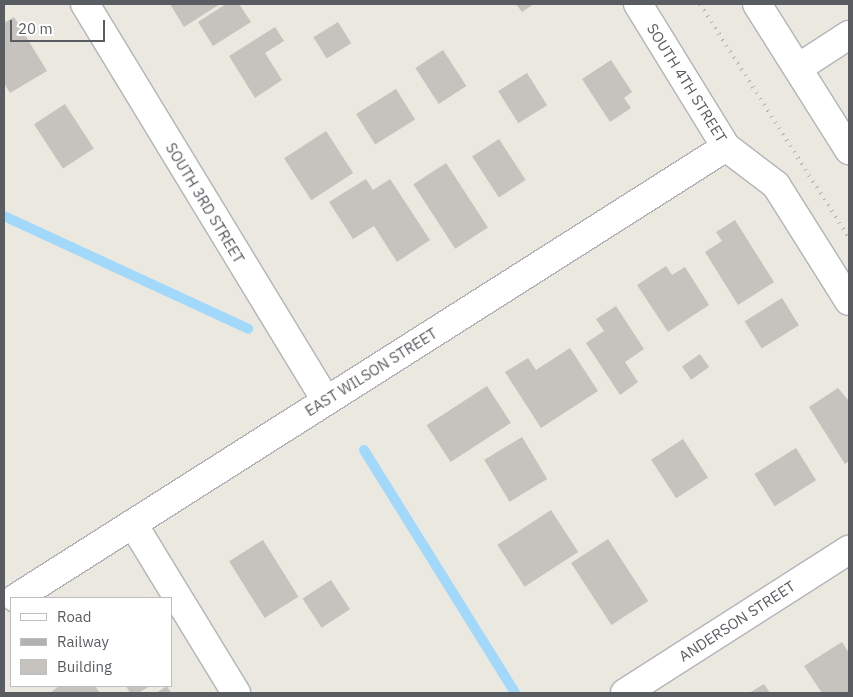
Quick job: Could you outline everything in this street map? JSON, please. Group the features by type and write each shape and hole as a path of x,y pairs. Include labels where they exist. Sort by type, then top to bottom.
{"street":[{"name":"SOUTH 3RD STREET","path":"85,4 326,401"},
{"name":"SOUTH 4TH STREET","path":"638,4 726,147 776,186 849,301"},
{"path":"757,4 849,150"},
{"path":"798,68 849,35"},
{"name":"EAST WILSON STREET","path":"18,597 726,147"},
{"path":"133,524 236,693"},
{"name":"ANDERSON STREET","path":"625,693 849,550"}],"building":[{"path":"170,4 220,4 184,27"},
{"path":"226,4 239,4 251,22 213,46 198,22"},
{"path":"516,4 534,4 522,12"},
{"path":"14,17 47,71 10,93 4,83 4,23"},
{"path":"338,22 351,43 327,59 313,37"},
{"path":"275,27 284,41 265,53 282,80 255,98 229,56"},
{"path":"443,50 466,86 439,104 415,68"},
{"path":"611,60 632,92 624,98 631,108 610,122 582,79"},
{"path":"527,73 547,105 518,123 498,91"},
{"path":"396,89 415,120 375,144 356,114"},
{"path":"65,104 94,148 63,169 34,124"},
{"path":"326,131 353,173 311,200 284,158"},
{"path":"499,139 526,180 499,198 472,156"},
{"path":"446,163 488,228 455,249 413,184"},
{"path":"366,179 373,190 390,179 430,240 397,262 374,226 353,239 329,202"},
{"path":"735,220 774,282 738,305 705,252 722,241 716,232"},
{"path":"666,266 672,275 685,267 709,305 668,332 637,285"},
{"path":"782,298 799,325 762,348 745,321"},
{"path":"616,306 644,349 625,362 638,382 620,395 586,343 604,331 596,319"},
{"path":"570,348 598,391 541,428 505,372 528,358 536,370"},
{"path":"700,354 709,367 691,380 682,367"},
{"path":"487,386 511,423 451,462 427,425"},
{"path":"838,388 849,401 849,461 845,464 809,407"},
{"path":"522,437 547,479 510,502 484,460"},
{"path":"683,439 708,478 676,498 651,460"},
{"path":"796,448 816,480 775,506 754,474"},
{"path":"551,510 578,552 525,587 497,545"},
{"path":"608,539 648,601 611,625 571,563"},
{"path":"263,540 299,597 265,618 229,561"},
{"path":"331,580 350,609 322,628 302,599"},
{"path":"842,642 849,653 849,693 822,693 804,666"},
{"path":"764,684 770,693 749,693"},
{"path":"58,687 96,687 100,693 50,693"},
{"path":"127,687 148,687 138,693 130,693"},
{"path":"168,687 171,693 156,693"}],"waterway":[{"path":"4,216 248,329"},
{"path":"364,450 515,693"}],"railway":[{"path":"700,4 849,238"}]}
